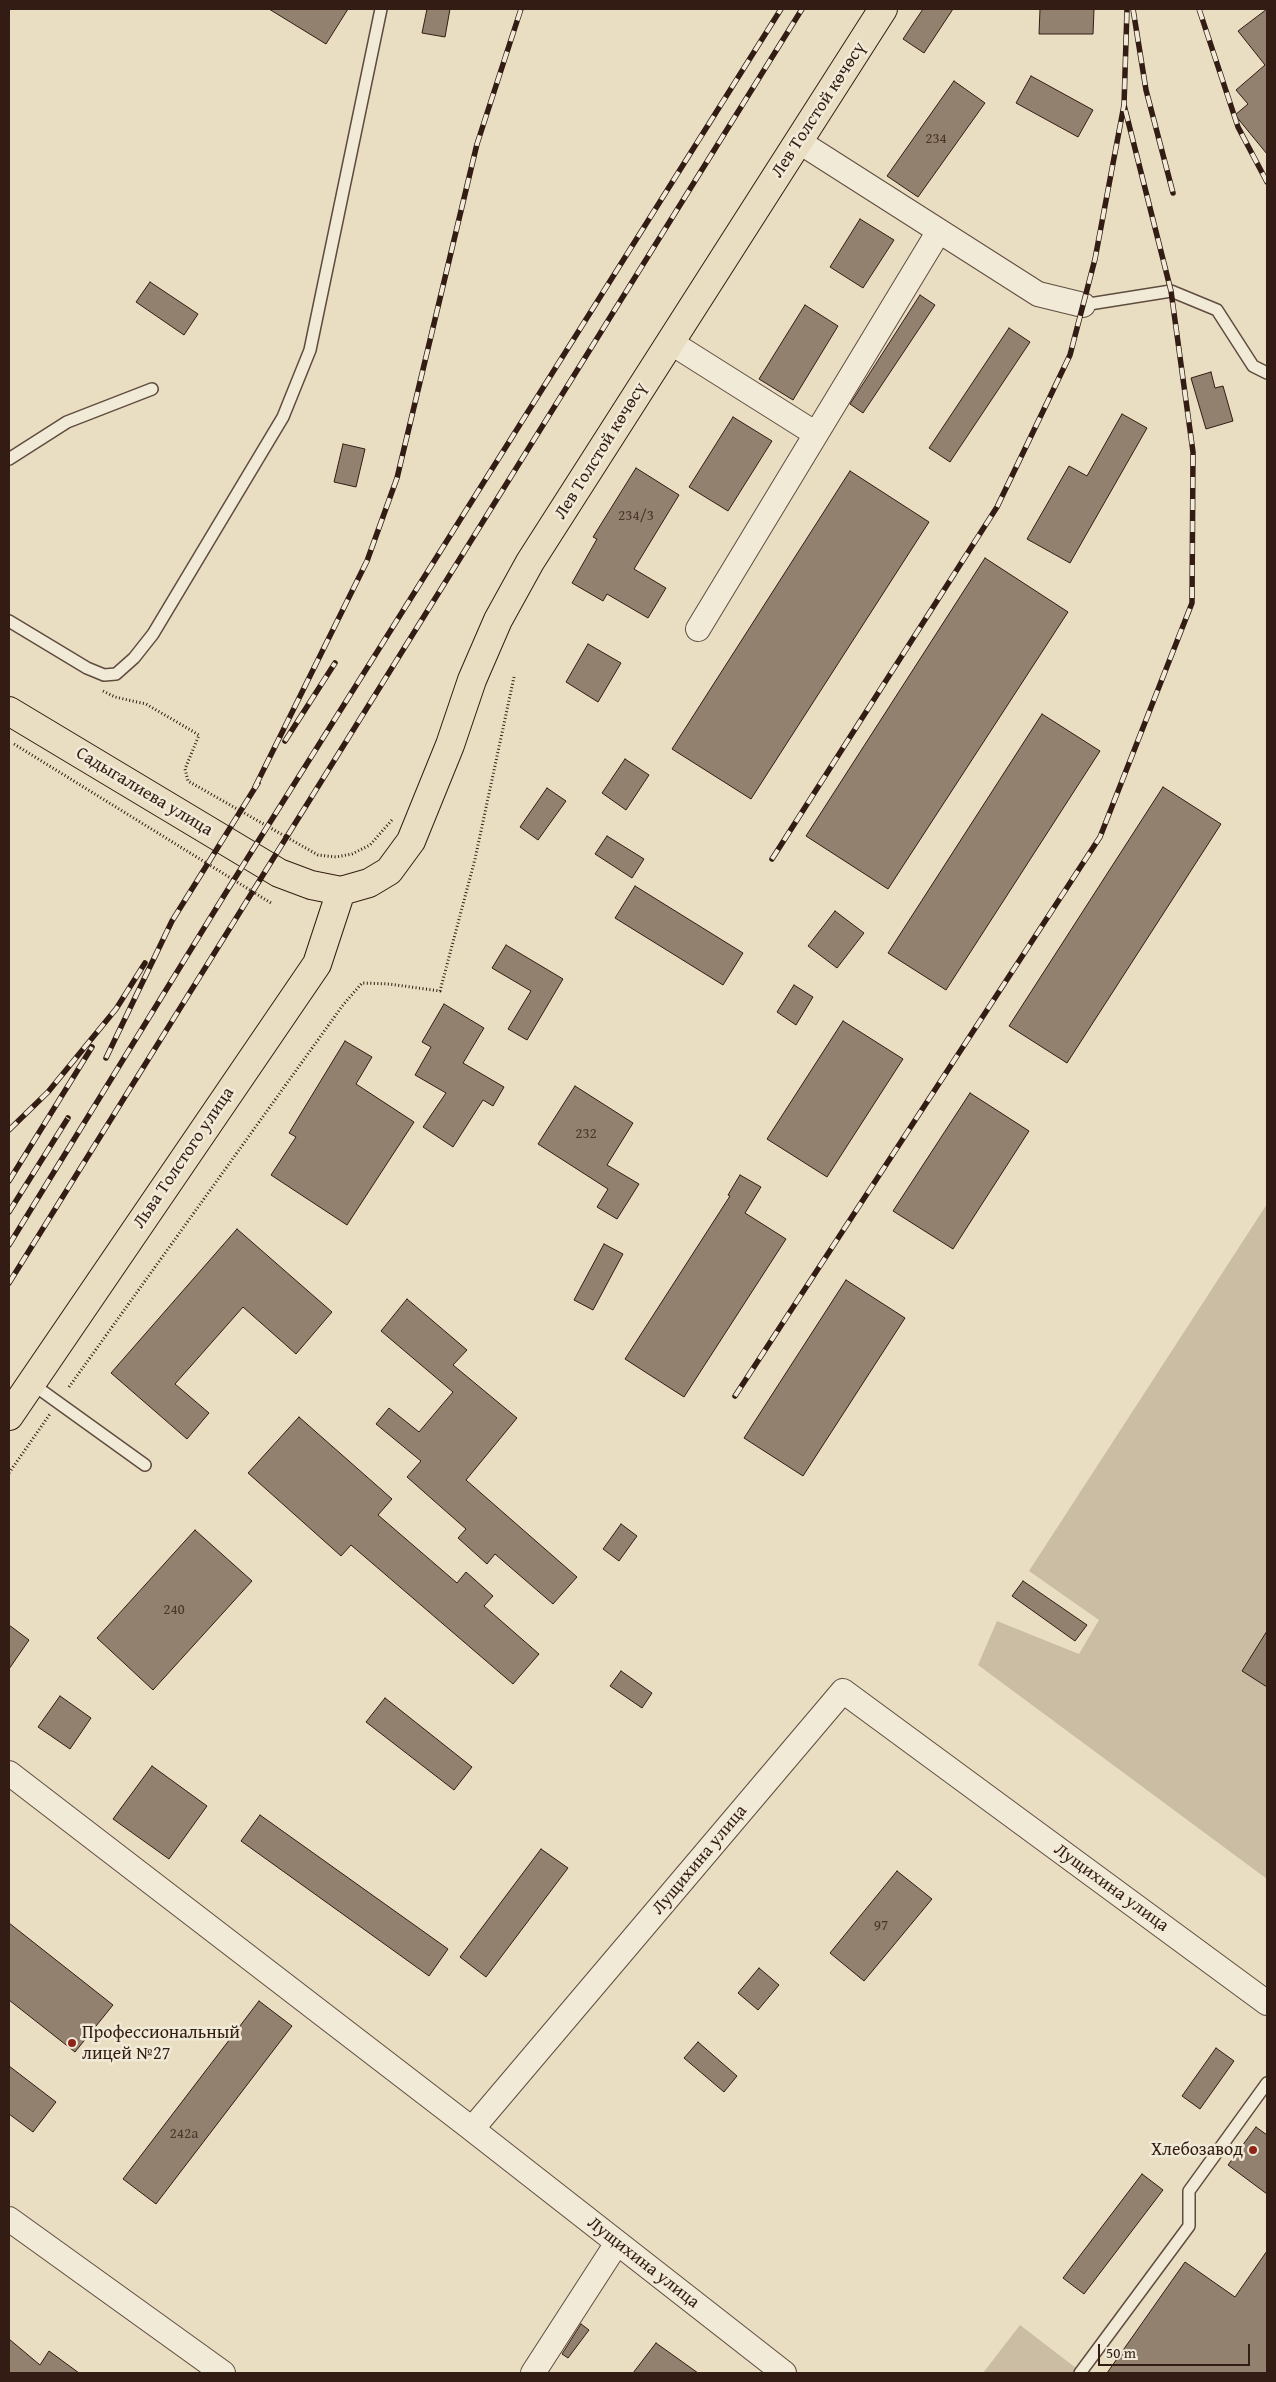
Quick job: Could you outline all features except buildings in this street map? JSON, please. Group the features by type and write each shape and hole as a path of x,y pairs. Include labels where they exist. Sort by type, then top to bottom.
{"main road":[{"name":"Лев Толстой көчөсү","path":"341,891 369,883 389,871 412,841 450,745 472,680 498,620 530,562 883,9"},
{"name":"Садыгалиева улица","path":"9,711 279,873 311,885 341,891"},
{"name":"Льва Толстого улица","path":"9,1416 317,964 341,891"}],"street":[{"path":"798,141 1038,294 1083,305"},
{"path":"698,629 939,231"},
{"path":"670,342 816,434"},
{"name":"Лущихина улица","path":"784,2373 472,2129 843,1691 1267,2003"},
{"path":"9,1773 472,2129"},
{"path":"9,2219 222,2373"},
{"path":"533,2373 617,2243"}],"lane":[{"path":"9,621 87,668 104,675 116,674 134,658 163,618 283,417 310,350 381,9"},
{"path":"1083,305 1170,291 1217,310 1253,366 1267,373"},
{"path":"9,460 66,422 152,389"},
{"path":"31,1383 145,1465"},
{"path":"1080,2373 1189,2226 1189,2191 1267,2083"}],"path":[{"path":"69,1387 343,1005 362,984 389,984 440,991 475,859 514,677"},
{"path":"199,735 185,769 188,781 318,855 336,857 361,850 370,845 386,829 395,816"},
{"path":"9,741 271,903"},
{"path":"9,1473 51,1413"}],"shaded area":[{"path":"1267,1204 1267,1879 978,1665 997,1621 1079,1654 1099,1620 1029,1571"},
{"path":"1020,2325 1076,2368 1072,2373 983,2373"}],"railway":[{"path":"255,787 367,561 397,478 477,144 521,9"},
{"path":"9,1245 225,894 781,9"},
{"path":"9,1283 802,9"},
{"path":"772,859 997,507 1070,355 1095,259 1124,105 1127,9"},
{"path":"1133,9 1146,90 1173,193"},
{"path":"1199,9 1238,127 1267,182"},
{"path":"735,1396 1100,837 1192,603 1193,452 1171,291 1124,105"},
{"path":"285,741 335,663"},
{"path":"106,1058 172,921 258,783"},
{"path":"9,1130 48,1092 116,1009 145,963"},
{"path":"9,1181 92,1047"},
{"path":"9,1212 68,1118"}],"place":[{"name":"Профессиональный лицей №27","path":"72,2043"},
{"name":"Хлебозавод","path":"1253,2150"}]}
